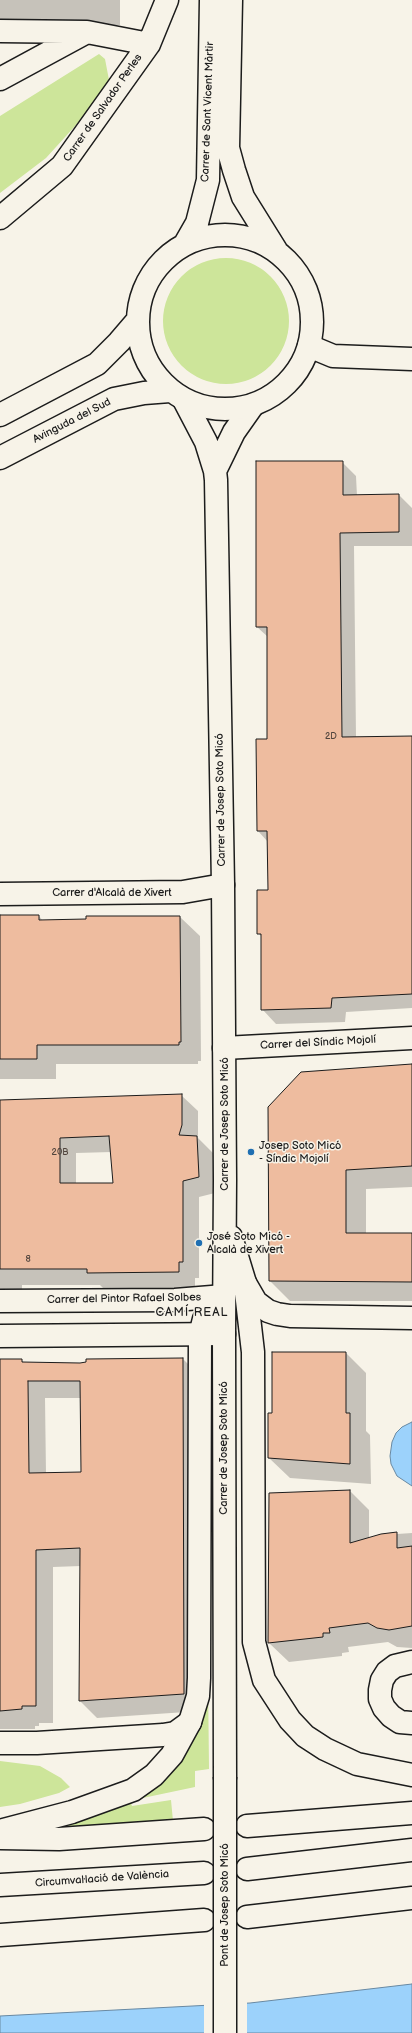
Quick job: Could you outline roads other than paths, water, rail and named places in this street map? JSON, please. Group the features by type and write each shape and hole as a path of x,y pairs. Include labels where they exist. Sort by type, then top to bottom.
{"main road":[{"name":"Carrer de Salvador Perles","path":"0,218 62,166 149,44 167,0"},
{"name":"Carrer de Sant Vicent Màrtir","path":"185,244 198,223 208,180 211,0"},
{"name":"Carrer de Sant Vicent Màrtir","path":"231,0 228,148 243,197 277,251"},
{"name":"Carrer de Salvador Perles","path":"0,31 86,32 149,44"},
{"path":"0,79 86,32"},
{"path":"232,235 256,240 277,251 298,273 310,301 312,324 309,346 301,366 288,383 272,396 252,405 235,409 218,409 200,406 177,395 159,380 149,367 142,352 138,337 137,321 140,297 150,276 166,258 185,244 208,236 232,235"},
{"path":"0,415 97,364 120,342 137,321"},
{"path":"309,346 333,356 412,359"},
{"name":"Avinguda del Sud","path":"0,458 114,399 144,393 177,395"},
{"name":"Carrer de Josep Soto Micó","path":"177,395 206,442 215,471 223,885 225,1219 225,1777"},
{"name":"Carrer de Josep Soto Micó","path":"215,471 234,432 252,405"},
{"name":"Carrer d'Alcalà de Xivert","path":"0,894 182,892 223,885"},
{"name":"Carrer del Síndic Mojolí","path":"224,1048 412,1038"},
{"path":"225,1219 245,1283 253,1352 254,1642 264,1680 290,1720 305,1736 325,1749 357,1764 412,1775"},
{"path":"245,1283 256,1302 268,1311 277,1314 290,1316 412,1318"},
{"path":"0,1831 72,1812 133,1790 154,1774 172,1755 190,1722 198,1696 199,1678 200,1335 204,1319 224,1296"},
{"name":"Carrer del Pintor Rafael Solbes","path":"0,1301 175,1300 224,1296"},
{"path":"0,1336 224,1334"},
{"path":"409,1662 395,1666 387,1672 382,1680 380,1699 384,1708 391,1716 400,1722 412,1723"},
{"path":"0,1743 38,1743 163,1735 175,1733 190,1722"},
{"name":"Pont de Josep Soto Micó","path":"225,1777 225,2033"},
{"path":"247,1826 412,1813"},
{"path":"0,1838 59,1839 204,1829"},
{"path":"247,1869 412,1850"},
{"name":"Circumval·lació de València","path":"0,1885 204,1873"},
{"path":"247,1917 412,1898"},
{"path":"0,1935 204,1920"}],"water":[{"path":"412,1422 412,1486 397,1476 391,1464 390,1456 392,1442 396,1433 402,1427"},
{"path":"412,1984 412,2033 0,2033 0,2016 250,2003"}],"place":[{"name":"Josep Soto Micó - Síndic Mojolí","path":"251,1152"},
{"name":"José Soto Micó - Alcalà de Xivert","path":"199,1243"}],"district":[{"name":"CAMÍ REAL","path":"192,1313"}]}
